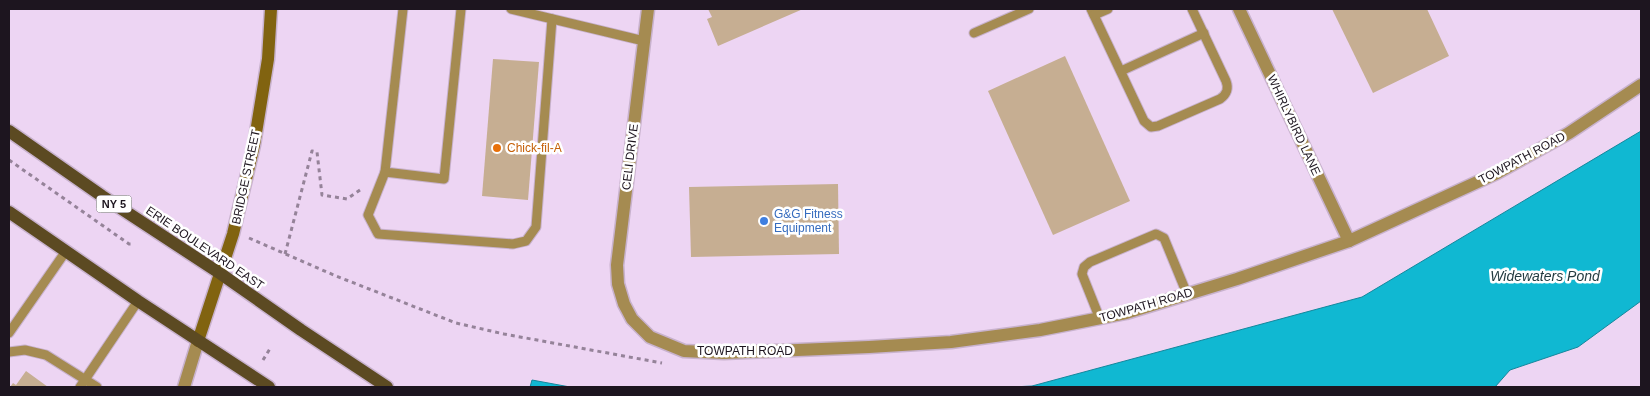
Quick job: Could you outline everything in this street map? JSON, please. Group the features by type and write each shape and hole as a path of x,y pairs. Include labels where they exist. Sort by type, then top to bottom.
{"main road":[{"name":"BRIDGE STREET","path":"198,341 233,234 254,145 268,59 271,9"},
{"name":"ERIE BOULEVARD EAST","path":"9,131 109,201 221,274 387,387"},
{"path":"9,212 138,301 269,387"}],"street":[{"name":"CELI DRIVE","path":"624,304 618,284 617,265 648,9"},
{"name":"WHIRLYBIRD LANE","path":"1239,9 1349,241"},
{"name":"TOWPATH ROAD","path":"624,304 632,319 650,337 684,351 724,354 951,342 1040,330 1100,319 1126,313 1287,263 1349,241 1497,173 1569,133 1641,85"},
{"path":"184,387 198,341"}],"lane":[{"path":"403,9 385,172 368,215 378,234 513,244 526,242 536,227 552,19"},
{"path":"385,172 444,180 461,9"},
{"path":"511,9 644,41"},
{"path":"974,33 1029,9"},
{"path":"1108,9 1093,12 1144,121 1151,126 1158,126 1224,96 1228,87 1192,9"},
{"path":"1121,71 1204,33"},
{"path":"1100,319 1082,274 1084,267 1090,262 1156,234 1164,238 1187,294"},
{"path":"9,334 66,251"},
{"path":"83,383 138,301"},
{"path":"9,352 26,350 46,355 83,383 97,387"}],"path":[{"path":"285,254 312,151 317,152 322,195 347,200 385,172"},
{"path":"9,160 129,244 134,244"},
{"path":"262,244 336,276 456,323 504,334 671,364"},
{"path":"263,360 272,347"}],"water":[{"name":"Widewaters Pond","path":"1641,131 1641,301 1578,347 1510,370 1495,387 1012,387 1032,386 1362,297"},
{"path":"532,380 570,387 530,387"}],"building":[{"path":"708,9 803,9 718,46 707,19 712,17"},
{"path":"1332,9 1427,9 1449,56 1373,93"},
{"path":"1065,56 1130,201 1053,235 988,91"},
{"path":"493,59 539,62 528,200 482,196"},
{"name":"G&G Fitness Equipment","path":"838,184 839,254 691,257 689,187"},
{"path":"26,371 48,387 10,387 13,383 16,385"}],"place":[{"name":"Chick-fil-A","path":"497,148"},
{"name":"G&G Fitness Equipment","path":"764,221"}]}
